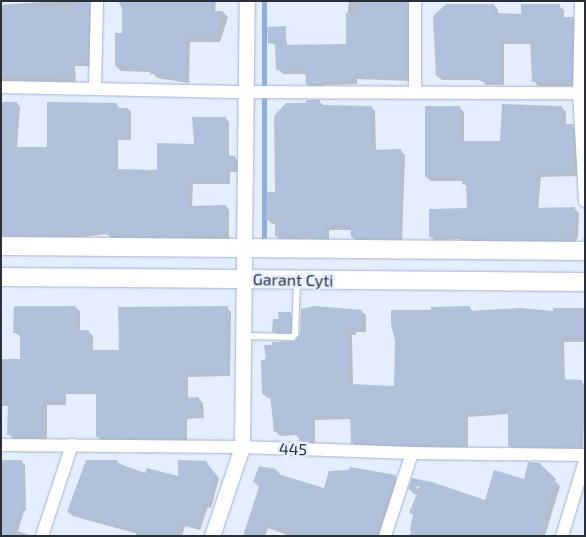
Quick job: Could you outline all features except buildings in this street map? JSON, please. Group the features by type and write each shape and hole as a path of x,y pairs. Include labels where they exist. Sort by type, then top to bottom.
{"main road":[{"name":"Garant Cyti","path":"1,246 585,251"},
{"name":"Garant Cyti","path":"1,277 585,282"}],"street":[{"path":"95,88 97,1"},
{"path":"212,536 242,447 246,1"},
{"path":"415,1 415,93"},
{"path":"581,1 585,201"},
{"path":"1,87 246,92 582,93"},
{"name":"445","path":"1,445 242,447 412,453 585,455"},
{"path":"42,536 72,445"},
{"path":"385,536 412,453"},
{"path":"562,536 585,461"}],"lane":[{"path":"243,336 292,337 295,334 297,280"}],"waterway":[{"path":"264,1 264,241 269,241"}]}
